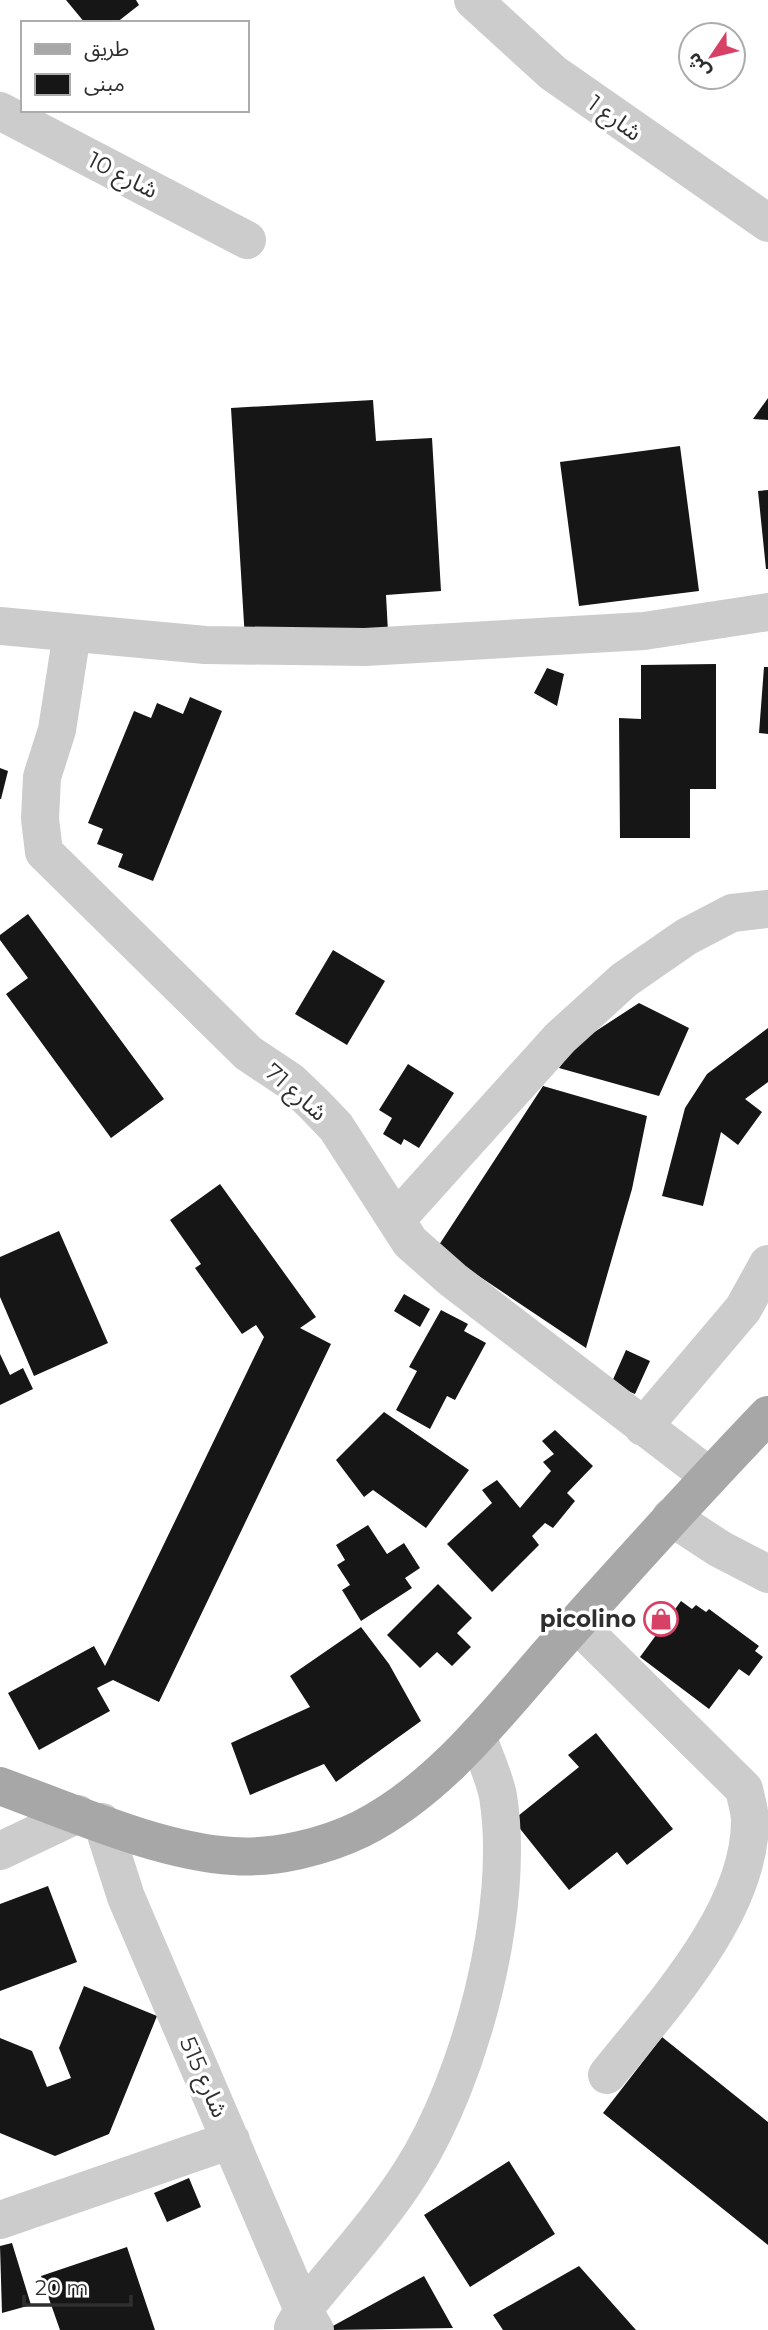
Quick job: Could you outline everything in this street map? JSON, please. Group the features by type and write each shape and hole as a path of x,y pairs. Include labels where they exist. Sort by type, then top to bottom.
{"main road":[{"path":"0,1786 169,1844 233,1856 299,1850 361,1829 414,1793 477,1736 671,1517 768,1415"}],"street":[{"name":"شارع 1","path":"473,0 553,73 768,223"},
{"name":"شارع 10","path":"0,111 247,240"},
{"path":"0,626 205,646 365,647 644,631 768,612"},
{"name":"شارع 71","path":"72,633 57,730 42,777 40,820 44,852 248,1053 290,1081 314,1104 335,1127 410,1242 453,1280 709,1476"},
{"path":"396,1220 560,1038 624,980 686,937 732,913 768,909"},
{"path":"643,1427 743,1309 768,1264"},
{"path":"671,1517 720,1549 768,1574"},
{"path":"576,1624 744,1789 750,1820 740,1880 698,1960 607,2075"},
{"path":"304,2323 411,2172 445,2109 473,2025 497,1926 502,1864 498,1795 477,1736"},
{"path":"0,1851 90,1818"},
{"name":"شارع 515","path":"90,1818 231,2140 304,2323"},
{"path":"0,2220 231,2140"}],"building":[{"path":"66,0 136,0 139,5 119,21 83,21"},
{"path":"768,398 768,420 753,419"},
{"path":"373,400 376,441 432,438 441,591 386,595 388,632 245,640 231,408"},
{"path":"680,446 699,591 579,606 560,462"},
{"path":"768,490 768,569 766,569 758,491"},
{"path":"716,664 716,789 690,789 690,838 620,838 619,718 641,719 641,665"},
{"path":"764,667 768,667 768,734 759,733"},
{"path":"547,668 564,674 557,706 534,693"},
{"path":"190,697 222,711 153,881 118,867 123,854 97,844 103,829 88,823 134,711 151,718 157,703 183,714"},
{"path":"0,768 8,771 1,799 0,799"},
{"path":"28,914 164,1099 111,1138 6,994 28,978 0,940 0,935"},
{"path":"333,950 385,981 347,1045 295,1014"},
{"path":"639,1003 689,1028 659,1096 559,1068 576,1044"},
{"path":"768,1028 768,1082 745,1099 762,1112 738,1145 721,1132 703,1206 662,1196 685,1108 707,1074"},
{"path":"408,1064 454,1093 419,1148 404,1139 401,1145 383,1134 392,1118 379,1110"},
{"path":"543,1086 647,1116 632,1189 586,1348 437,1248"},
{"path":"220,1184 316,1317 300,1328 331,1344 159,1702 113,1680 97,1688 110,1711 39,1750 8,1693 94,1646 105,1666 264,1337 256,1325 242,1334 195,1268 201,1264 170,1220"},
{"path":"59,1231 108,1343 34,1376 0,1297 0,1257"},
{"path":"404,1294 430,1309 420,1327 394,1311"},
{"path":"441,1310 468,1324 464,1331 486,1343 455,1400 447,1396 430,1429 396,1410 417,1371 409,1367"},
{"path":"626,1350 650,1361 635,1394 611,1384"},
{"path":"0,1354 10,1375 23,1368 33,1389 0,1405"},
{"path":"384,1412 469,1470 426,1528 373,1490 364,1497 336,1460"},
{"path":"555,1430 593,1466 567,1493 575,1501 553,1528 545,1523 532,1536 539,1545 492,1592 447,1544 492,1503 482,1490 497,1480 520,1508 551,1471 543,1462 554,1454 542,1441"},
{"path":"368,1525 387,1554 404,1543 420,1568 405,1578 412,1588 361,1621 342,1590 350,1585 337,1565 345,1560 336,1545"},
{"path":"438,1584 472,1618 457,1633 471,1647 452,1666 437,1652 420,1668 387,1635"},
{"path":"681,1601 692,1609 696,1605 706,1612 709,1609 759,1646 755,1651 763,1657 749,1676 739,1669 709,1709 640,1657"},
{"path":"361,1627 389,1664 421,1721 336,1782 324,1764 250,1795 231,1743 310,1707 290,1676"},
{"path":"596,1733 673,1829 627,1865 617,1852 569,1890 513,1820 579,1767 568,1755"},
{"path":"48,1886 77,1962 0,1991 0,1904"},
{"path":"84,1986 157,2016 109,2134 55,2156 0,2133 0,2038 32,2051 47,2087 71,2078 59,2048"},
{"path":"662,2037 768,2122 768,2245 603,2113"},
{"path":"509,2161 555,2234 470,2287 424,2215"},
{"path":"189,2178 201,2207 167,2222 154,2193"},
{"path":"12,2243 31,2305 2,2313 0,2246"},
{"path":"127,2247 155,2330 60,2330 41,2276"},
{"path":"579,2266 636,2330 503,2330 493,2315"},
{"path":"424,2276 453,2328 333,2330 331,2327"}],"place":[{"name":"picolino","path":"661,1619"}]}
